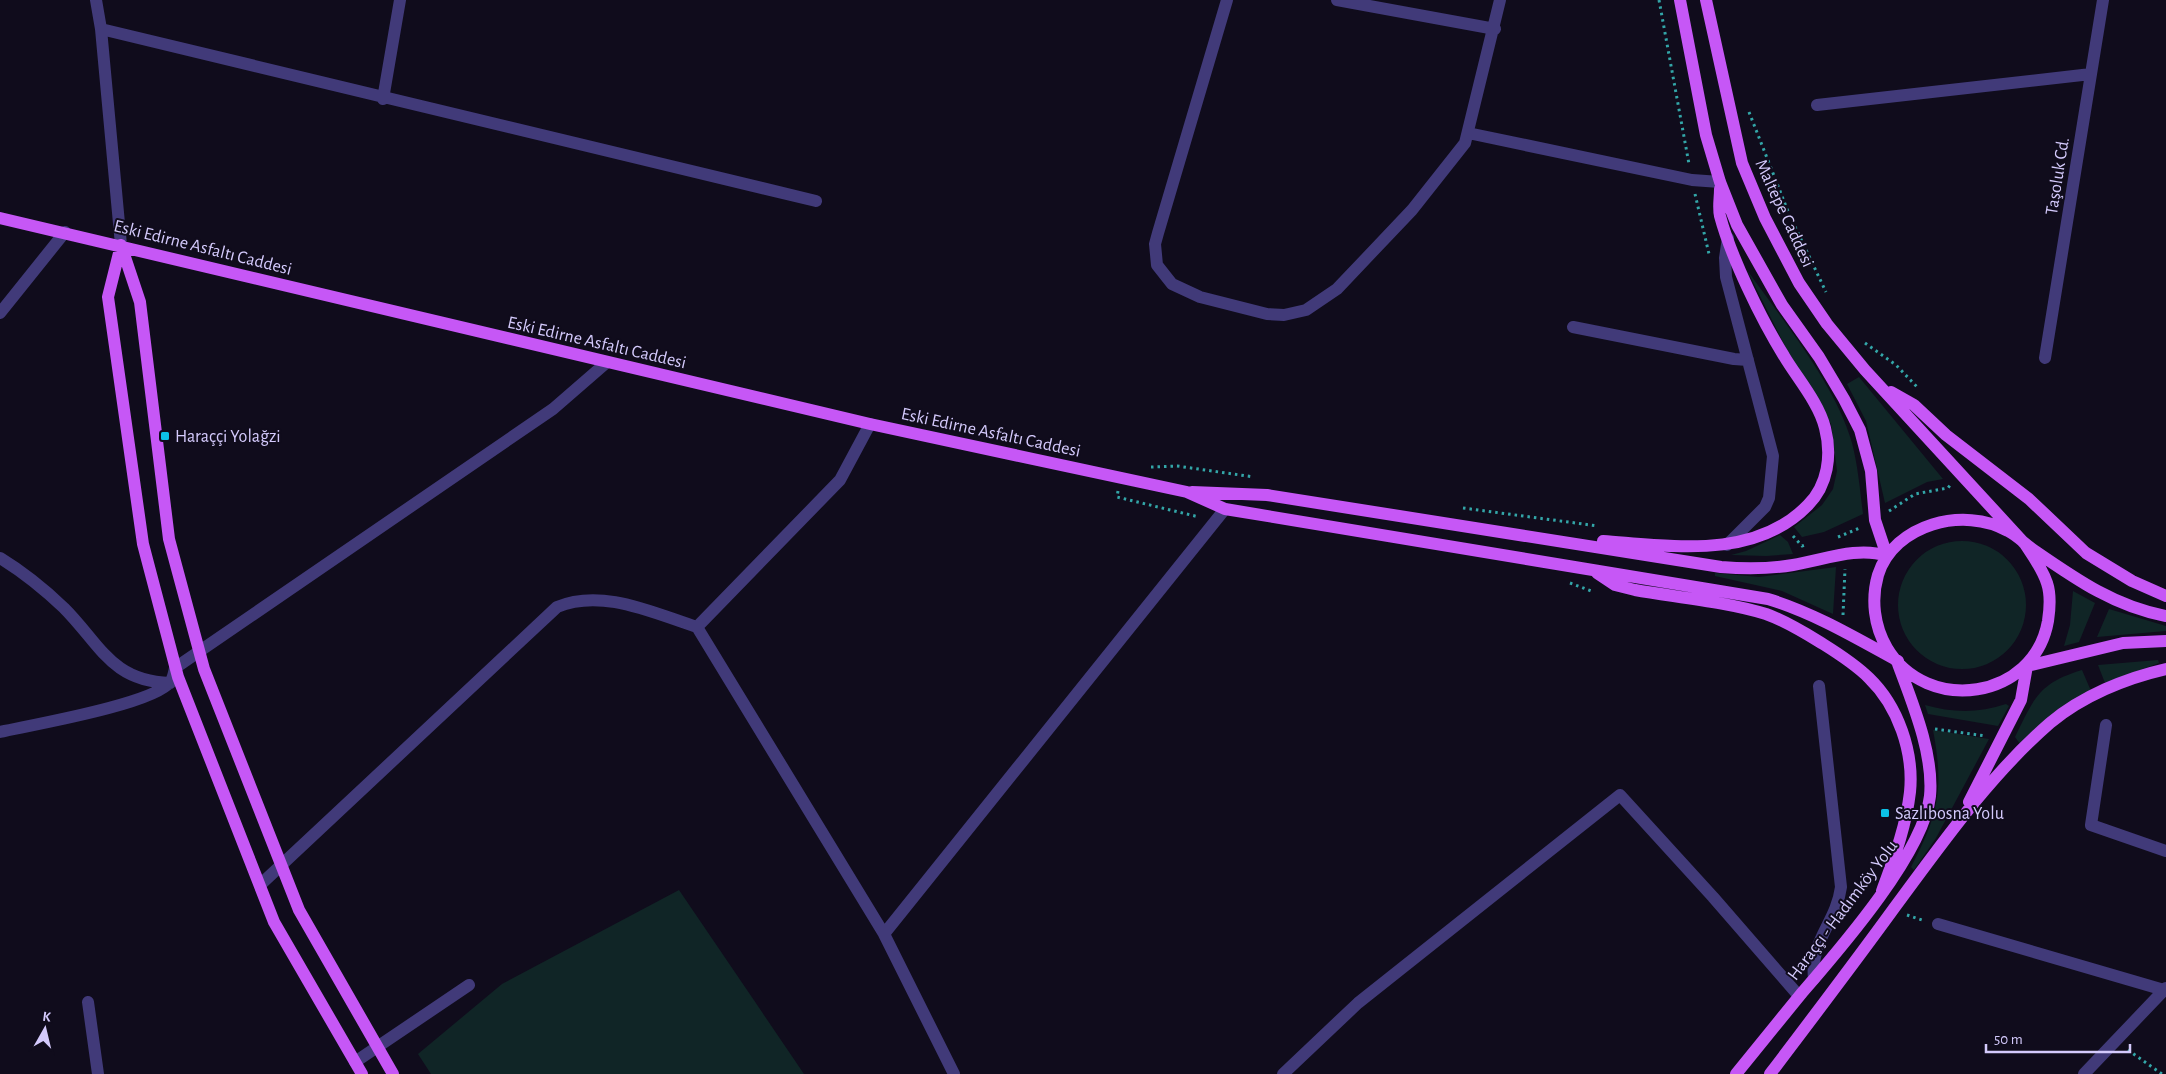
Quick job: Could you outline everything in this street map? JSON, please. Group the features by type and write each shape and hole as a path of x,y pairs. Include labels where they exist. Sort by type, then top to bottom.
{"main road":[{"path":"1680,0 1706,135 1720,182 1737,225 1782,305 1820,357 1860,430 1871,471 1874,520 1887,556"},
{"name":"Maltepe Caddesi","path":"1706,0 1742,163 1765,218 1799,283 1821,316 1880,386 2024,544"},
{"path":"1579,545 1597,541 1670,546 1727,545 1760,536 1802,512 1816,498 1824,482 1828,465 1825,426 1783,354 1732,253 1719,214 1720,182"},
{"name":"Eski Edirne Asfaltı Caddesi","path":"0,218 121,245 606,363 870,424 1187,492"},
{"path":"121,245 140,302 169,539 204,669 299,910 393,1074"},
{"path":"121,245 108,296 142,544 175,668 274,922 362,1074"},
{"path":"1880,386 1914,406 1946,435 2029,499 2086,553 2132,581 2166,596"},
{"path":"1187,492 1267,495 1721,568 1757,570 1846,554 1875,552 1887,556"},
{"path":"1187,492 1225,509 1768,599 1791,606 1843,631 1898,661 1926,682 1944,689 1965,691 2003,682 2027,666 2124,643 2166,642"},
{"path":"1898,661 1882,638 1876,622 1874,604 1878,575 1887,556 1902,540 1921,529 1941,521 1963,520 1988,523 2008,531 2024,544 2103,596 2137,609 2166,616"},
{"path":"1961,818 2021,700 2027,666 2046,633 2049,596 2039,564 2024,544"},
{"path":"1593,570 1615,585 1766,614 1802,630 1842,656 1869,677 1892,710 1903,734 1910,764 1910,791 1904,828 1882,891"},
{"name":"Haraççı - Hadımköy Yolu","path":"1736,1074 1843,945 1915,842 1926,815 1930,778 1919,727 1898,661"},
{"path":"1770,1074 1961,818 2051,722 2079,703 2100,692 2146,674 2166,669"}],"street":[{"path":"96,0 101,29 121,245"},
{"path":"383,99 400,0"},
{"path":"1227,0 1155,244 1157,265 1172,284 1200,297 1267,314 1284,315 1306,310 1337,289 1412,210 1465,143 1500,0"},
{"path":"1337,0 1494,29"},
{"name":"Taşoluk Cd.","path":"2045,358 2102,0"},
{"path":"101,29 383,99 816,201"},
{"path":"1816,105 2091,74"},
{"path":"1468,133 1692,180 1720,182"},
{"path":"0,314 65,232"},
{"path":"1727,545 1765,507 1772,479 1772,456 1726,277 1725,258 1728,238"},
{"path":"1573,327 1734,359 1748,360"},
{"path":"0,732 100,711 151,694 170,683 175,668 553,409 606,363"},
{"path":"697,627 840,480 870,424"},
{"path":"884,934 1225,509"},
{"path":"0,558 21,571 64,609 98,650 124,672 150,682 170,683"},
{"path":"260,885 557,607 573,600 592,599 622,603 697,627 884,934 954,1074"},
{"path":"1814,979 1812,962 1814,951 1838,903 1841,887 1819,686"},
{"path":"2106,724 2091,825 2166,850"},
{"path":"1283,1074 1358,1003 1620,795 1713,897 1799,996"},
{"path":"1938,924 2165,989 2084,1074"},
{"path":"355,1062 469,985"},
{"path":"88,1002 98,1074"}],"path":[{"path":"1659,0 1692,180 1710,255"},
{"path":"1748,110 1785,206 1829,298"},
{"path":"1863,341 1896,365 1925,396"},
{"path":"1150,467 1177,466 1264,479"},
{"path":"1121,478 1117,497 1215,521"},
{"path":"1458,508 1603,526"},
{"path":"1843,631 1846,554"},
{"path":"1568,583 1602,594"},
{"path":"1919,727 2003,738"},
{"path":"1892,911 1938,924"},
{"path":"2116,1041 2162,1074"}],"green space":[{"path":"1747,270 1807,353 1821,376 1834,398 1852,443 1863,514 1824,532 1802,537 1794,527 1822,505 1833,489 1837,471 1831,424 1786,348"},
{"path":"1859,377 1943,479 1927,482 1885,503 1866,421 1847,384"},
{"path":"1780,535 1788,542 1793,554 1766,556 1731,555 1746,551"},
{"path":"1962,541 1986,546 2007,560 2021,581 2026,605 2021,629 2007,650 1986,664 1962,669 1938,664 1917,650 1903,629 1898,605 1903,581 1917,560 1938,546"},
{"path":"1836,567 1833,614 1782,591 1715,576 1715,573 1759,577"},
{"path":"2073,591 2095,603 2079,642 2064,646 2070,625"},
{"path":"2109,609 2166,626 2166,631 2097,637"},
{"path":"2158,660 2159,663 2105,683 2098,665"},
{"path":"2082,670 2091,691 2020,744 2015,737 2033,702 2056,680"},
{"path":"2006,704 2009,706 1998,726 1928,714 1925,705 1966,711"},
{"path":"1933,730 1989,739 1936,838 1914,870 1911,867 1928,831 1937,800 1938,768"},
{"path":"679,890 804,1074 431,1074 418,1054 502,984"}],"place":[{"name":"Haraççi Yolağzi","path":"165,436"},
{"name":"Sazlıbosna Yolu","path":"1885,813"}]}
